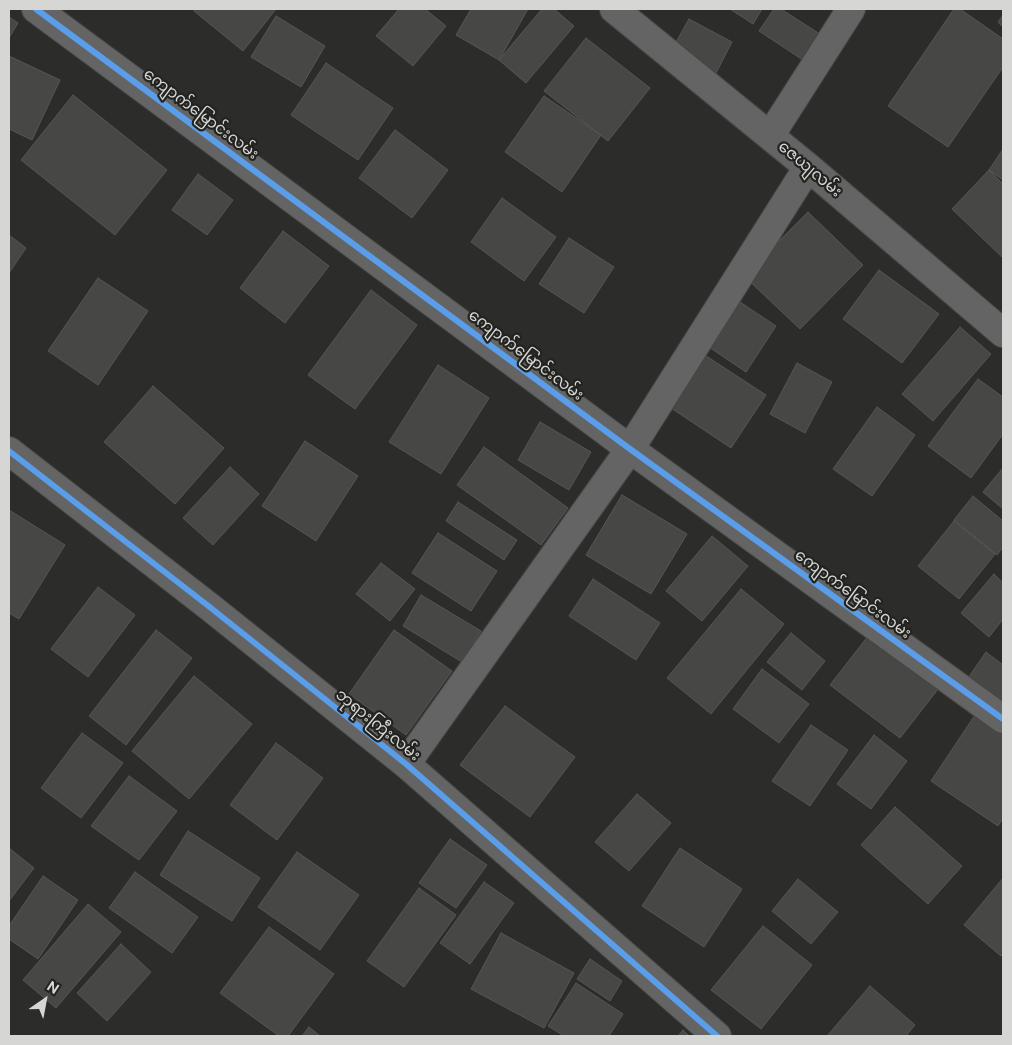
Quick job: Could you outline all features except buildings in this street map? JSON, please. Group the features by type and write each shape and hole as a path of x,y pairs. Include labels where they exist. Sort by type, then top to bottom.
{"street":[{"name":"ကျောက်မြောင်းလမ်း","path":"36,9 630,449 1003,719"},
{"name":"ဇေယျလမ်း","path":"614,9 808,167 1003,334"},
{"path":"770,136 852,9"},
{"path":"406,764 630,449 808,167"},
{"name":"ဘုရားကြီးလမ်း","path":"9,451 211,608 406,764 717,1036"}],"cycle path":[{"path":"36,9 630,449 1003,719"},
{"path":"9,451 211,608 406,764 717,1036"}]}
